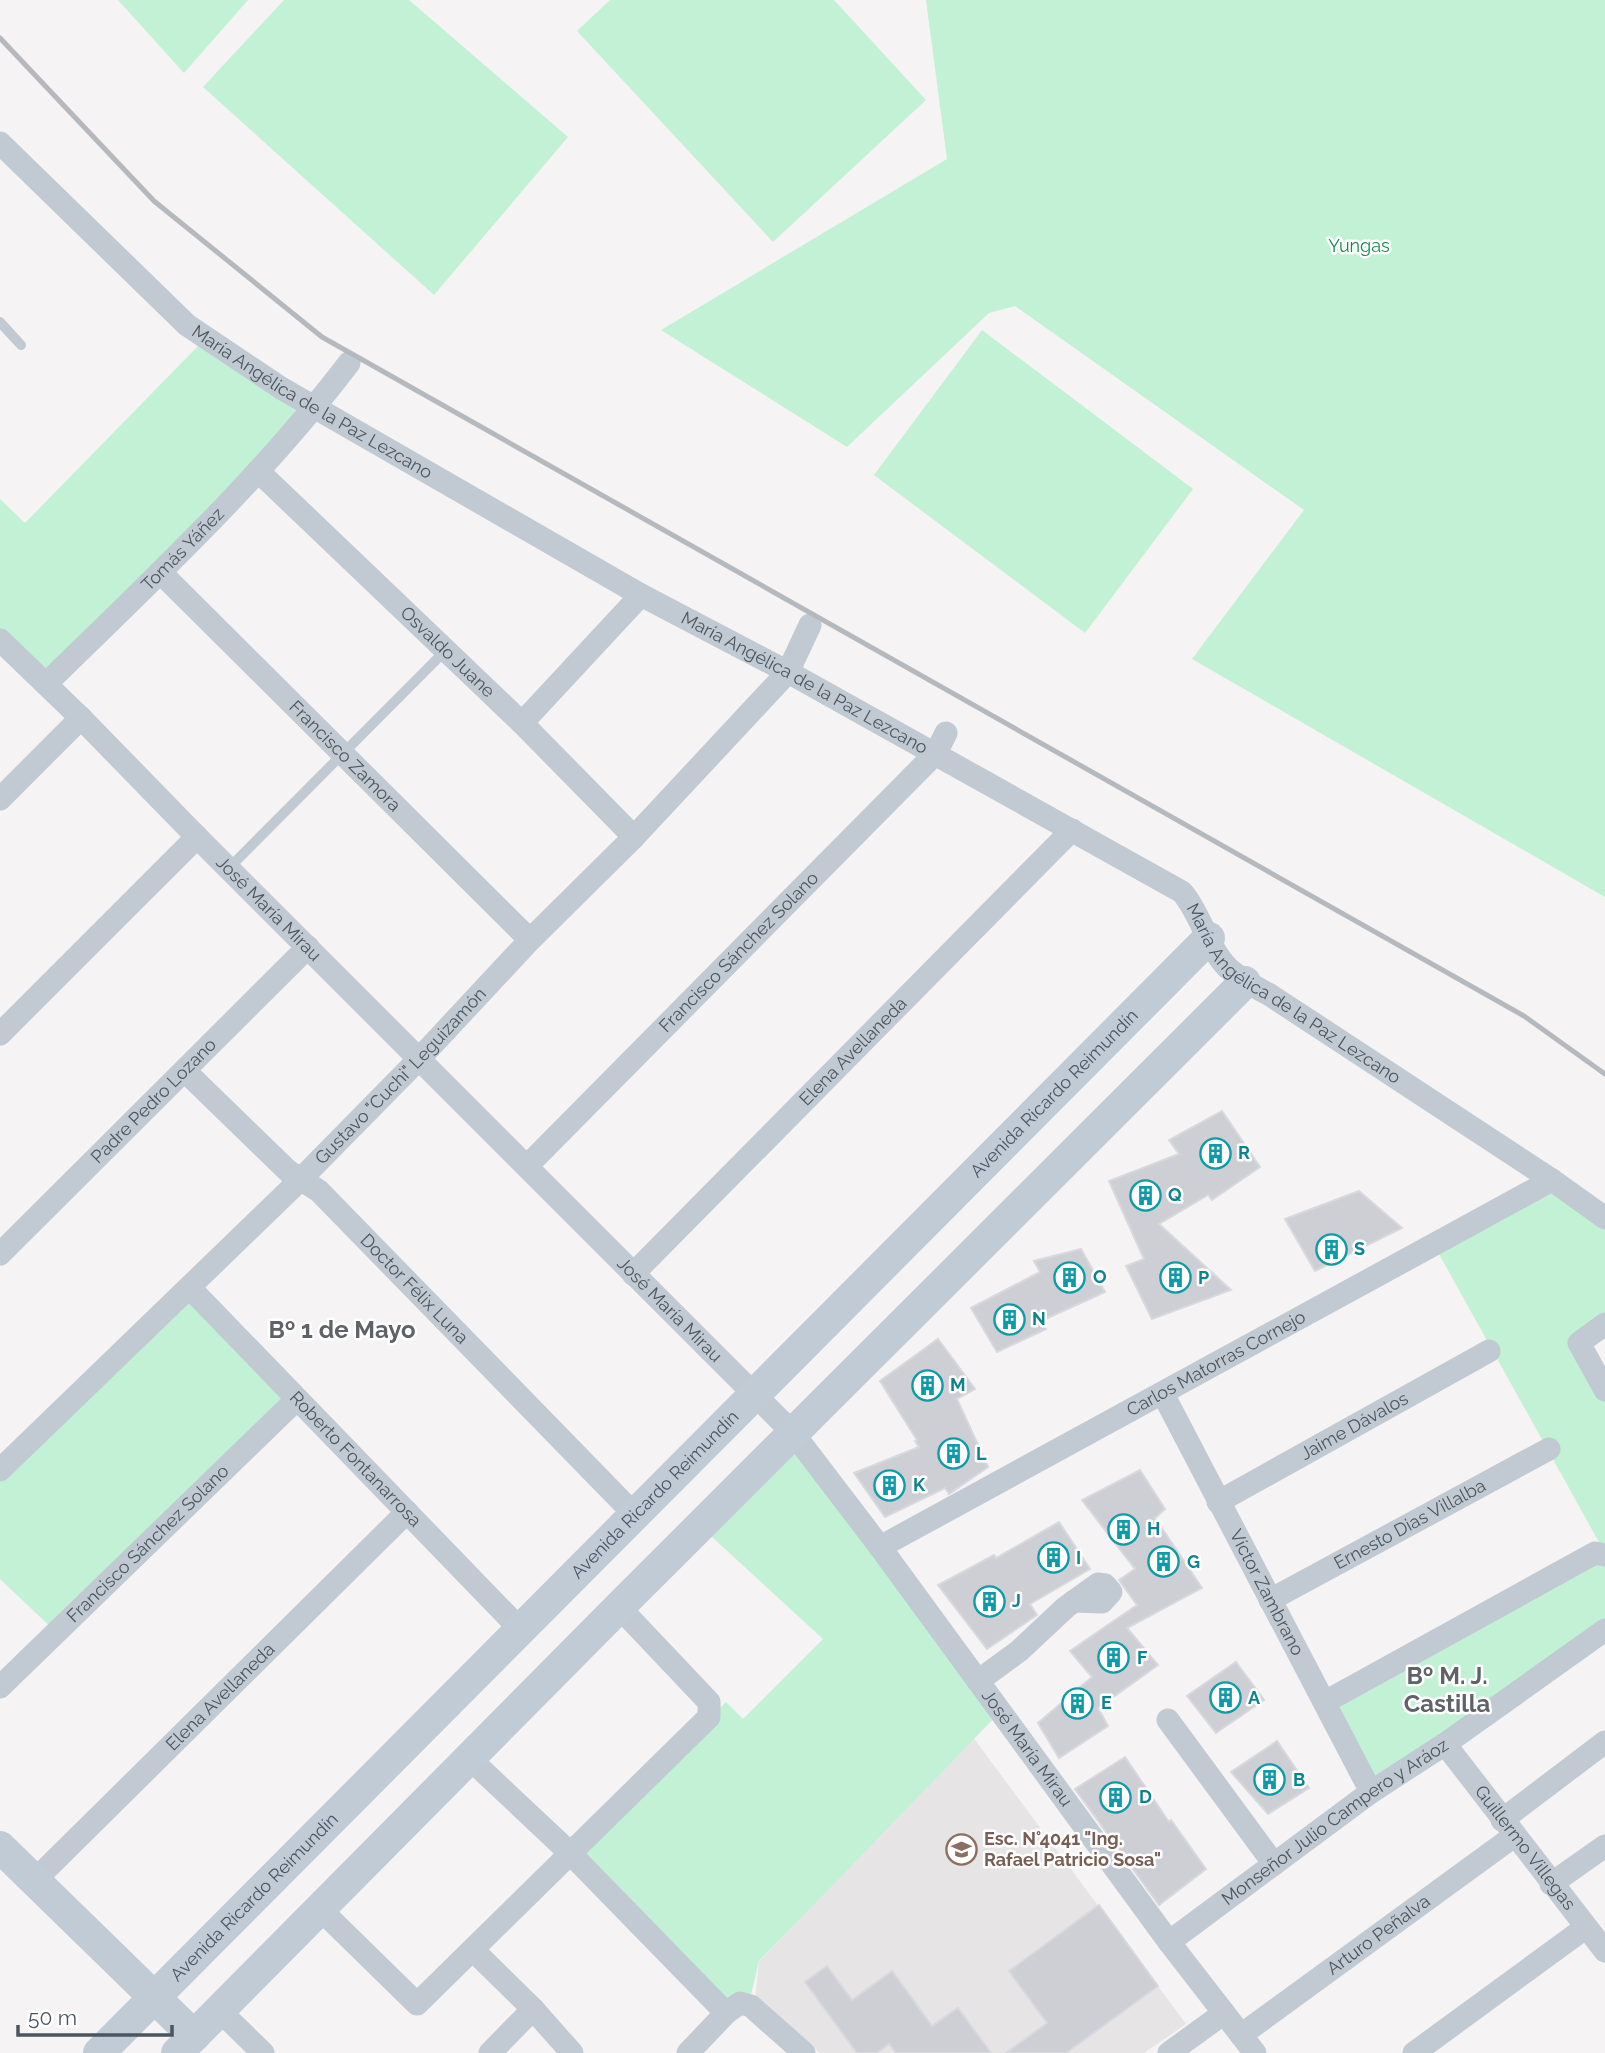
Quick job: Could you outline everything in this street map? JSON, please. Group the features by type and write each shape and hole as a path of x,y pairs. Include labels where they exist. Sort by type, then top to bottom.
{"street":[{"name":"María Angélica de la Paz Lezcano","path":"0,143 187,325 219,349 315,408 641,595 788,672 941,743 1072,830 1182,892 1227,967 1245,982 1270,995 1552,1180 1605,1218"},
{"name":"Tomás Yáñez","path":"46,684 258,471 315,408 349,363"},
{"name":"Osvaldo Juane","path":"258,471 522,723 634,837"},
{"name":"Francisco Zamora","path":"160,572 530,940"},
{"path":"522,723 641,595"},
{"name":"Gustavo \"Cuchi\" Leguizamón","path":"0,1470 301,1179 419,1059 530,940 634,837 788,672 810,625"},
{"name":"José María Mirau","path":"0,640 82,718 197,837 793,1433 1248,2044"},
{"path":"0,799 82,718"},
{"name":"Francisco Sánchez Solano","path":"527,1166 941,743"},
{"name":"Elena Avellaneda","path":"633,1274 1072,830"},
{"path":"0,1034 197,837"},
{"name":"Avenida Ricardo Reimundín","path":"99,2053 1209,938"},
{"name":"Padre Pedro Lozano","path":"0,1254 308,947"},
{"path":"0,1847 155,1998 186,2044 618,1607 1245,982"},
{"name":"Doctor Félix Luna","path":"185,1071 288,1171 319,1191 635,1515"},
{"name":"Carlos Matorras Cornejo","path":"880,1547 1552,1180"},
{"name":"Roberto Fontanarrosa","path":"190,1288 520,1629"},
{"path":"1605,1324 1579,1343 1605,1390"},
{"name":"Jaime Dávalos","path":"1218,1502 1489,1351"},
{"name":"Víctor Zambrano","path":"1163,1394 1371,1792"},
{"name":"Francisco Sánchez Solano","path":"0,1687 297,1399"},
{"name":"Ernesto Dias Villalba","path":"1270,1600 1549,1449"},
{"name":"Elena Avellaneda","path":"34,1881 407,1512"},
{"path":"1325,1702 1595,1553 1605,1555"},
{"path":"978,1681 1019,1651 1074,1601"},
{"path":"319,1908 417,2004 709,1717 709,1702 618,1607"},
{"name":"Monseñor Julio Campero y Aráoz","path":"1169,1941 1371,1792 1445,1744 1605,1630"},
{"path":"1168,1720 1274,1864"},
{"name":"Arturo Peñalva","path":"1248,2044 1508,1828 1605,1742"},
{"name":"Guillermo Villegas","path":"1445,1744 1605,1951"},
{"path":"469,1758 569,1853 726,2013"},
{"path":"1551,1884 1605,1846"},
{"path":"1414,2053 1585,1927"},
{"path":"473,1950 533,2009 572,2053"},
{"path":"688,2053 726,2013 740,2003 751,2006 804,2053"},
{"path":"490,2053 533,2009"},
{"path":"220,2011 263,2053"},
{"path":"1169,2053 1224,2013"}],"lane":[{"path":"0,322 21,345"},
{"path":"229,868 445,651"}],"shaded area":[{"name":"Esc. N°4041 \"Ing. Rafael Patricio Sosa\"","path":"972,1736 1186,2024 1144,2053 820,2053 755,2000 759,1962"}],"green space":[{"path":"118,0 248,0 184,73"},
{"path":"284,0 409,0 568,137 434,295 203,87"},
{"path":"610,0 834,0 926,100 773,242 577,31"},
{"name":"Yungas","path":"926,0 1605,0 1605,897 1192,659 1304,510 1015,306 989,313 847,447 661,330 947,159"},
{"path":"982,330 1193,489 1085,633 874,475"},
{"path":"201,343 306,411 46,684 0,639 0,499 25,523"},
{"path":"1552,1180 1605,1218 1605,1324 1579,1344 1605,1390 1605,1553 1434,1245"},
{"path":"190,1288 297,1399 57,1633 0,1579 0,1470"},
{"path":"793,1433 1000,1712 759,1961 750,1999 726,2013 570,1853 726,1702 743,1719 823,1639 700,1526"},
{"path":"1605,1559 1605,1630 1371,1792 1325,1702"}],"building":[{"path":"1222,1111 1260,1167 1212,1200 1208,1195 1159,1224 1231,1290 1152,1319 1126,1266 1144,1259 1109,1181 1179,1154 1169,1140"},
{"name":"S","path":"1359,1191 1402,1228 1315,1271 1285,1219"},
{"path":"1081,1249 1105,1292 1041,1321 1046,1329 997,1352 971,1308 1040,1272 1034,1261"},
{"path":"938,1339 975,1389 957,1399 988,1467 949,1494 945,1488 885,1517 854,1473 919,1447 880,1381"},
{"path":"1140,1470 1165,1509 1155,1518 1202,1588 1127,1628 1158,1665 1098,1708 1108,1726 1059,1758 1038,1723 1092,1677 1070,1651 1137,1605 1119,1580 1135,1569 1082,1500"},
{"path":"1059,1522 1090,1569 1030,1604 1037,1615 987,1649 938,1585 994,1555 996,1558"},
{"name":"A","path":"1236,1662 1264,1700 1216,1733 1187,1696"},
{"name":"B","path":"1277,1741 1309,1788 1268,1814 1231,1772"},
{"path":"1125,1757 1169,1822 1171,1820 1206,1869 1159,1905 1075,1789"},
{"path":"1099,1905 1158,1986 1066,2053 1006,2053 1047,2023 1009,1971"},
{"path":"827,1966 852,2000 892,1971 932,2026 958,2008 991,2053 896,2053 889,2044 877,2053 857,2053 805,1982"}],"railway":[{"path":"0,38 154,201 322,337 1524,1016 1605,1074"}],"place":[{"name":"R","path":"1215,1153"},
{"name":"Q","path":"1145,1195"},
{"name":"S","path":"1331,1249"},
{"name":"O","path":"1070,1277"},
{"name":"P","path":"1175,1278"},
{"name":"N","path":"1009,1319"},
{"name":"M","path":"927,1385"},
{"name":"L","path":"953,1454"},
{"name":"K","path":"890,1485"},
{"name":"H","path":"1124,1529"},
{"name":"I","path":"1053,1558"},
{"name":"G","path":"1164,1562"},
{"name":"J","path":"989,1601"},
{"name":"F","path":"1114,1658"},
{"name":"A","path":"1225,1698"},
{"name":"E","path":"1078,1703"},
{"name":"B","path":"1270,1780"},
{"name":"D","path":"1116,1797"},
{"name":"Esc. N°4041 \"Ing. Rafael Patricio Sosa\"","path":"961,1849"}],"district":[{"name":"Bº 1 de Mayo","path":"342,1330"},
{"name":"Bº M. J. Castilla","path":"1447,1690"}]}
